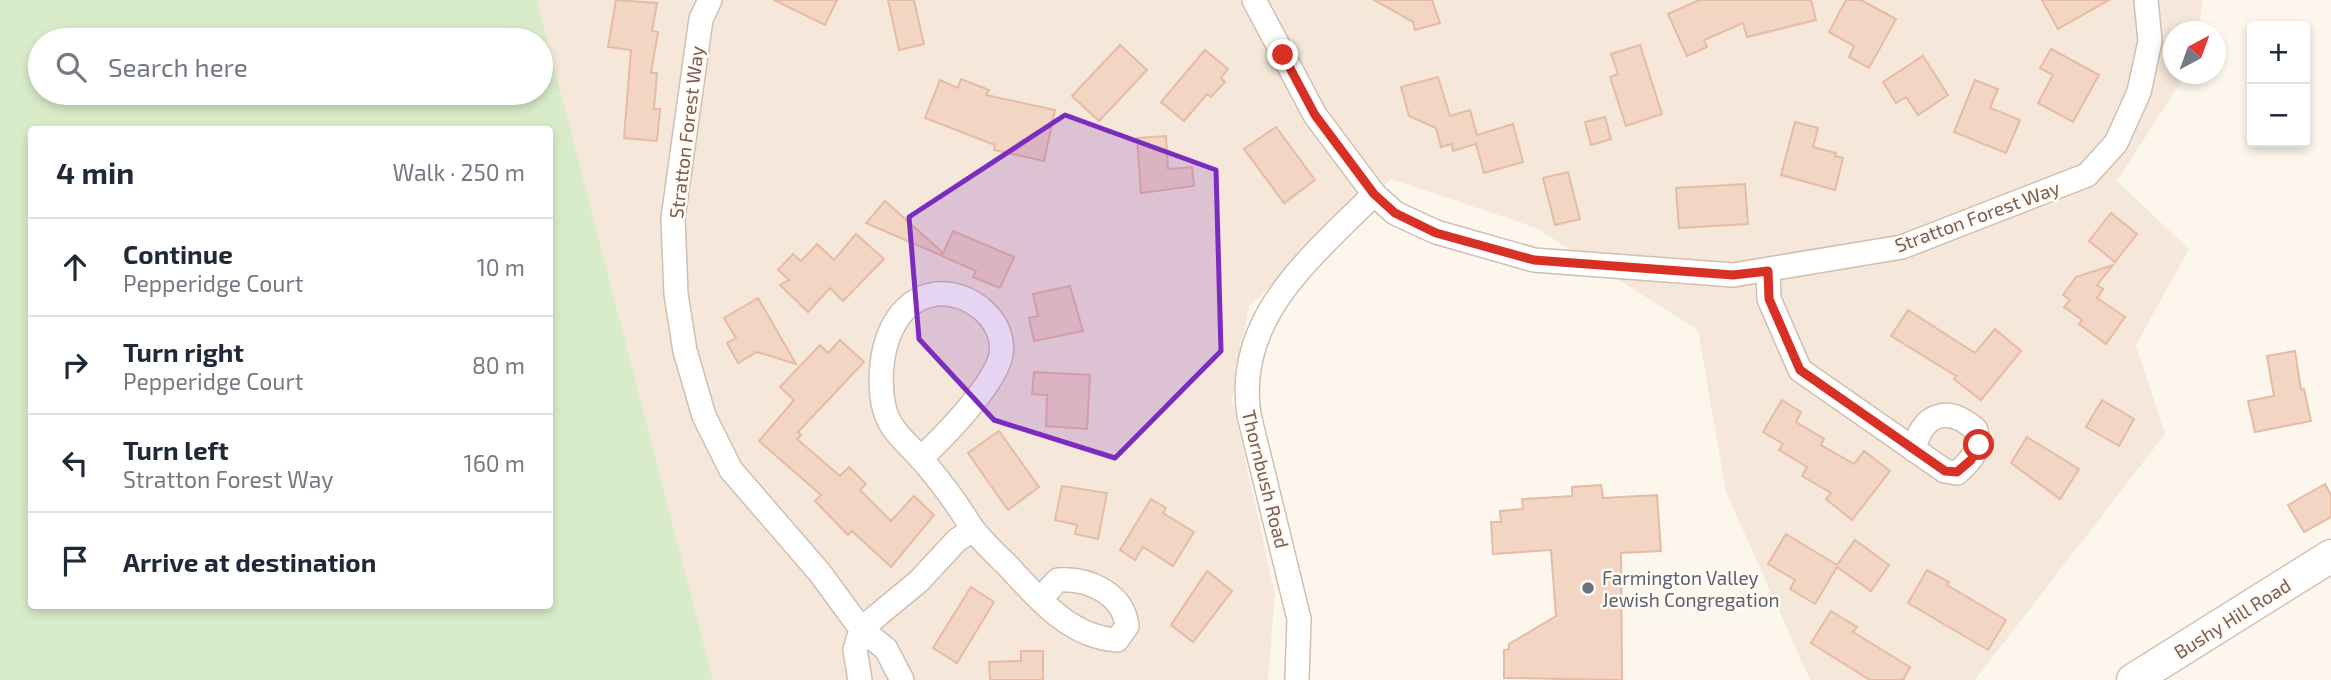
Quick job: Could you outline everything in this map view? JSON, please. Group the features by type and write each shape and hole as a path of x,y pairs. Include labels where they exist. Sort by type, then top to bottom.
{"main road":[{"name":"Bushy Hill Road","path":"2133,680 2331,556"}],"street":[{"name":"Stratton Forest Way","path":"710,0 701,19 673,218 676,295 685,351 704,416 731,470 820,573 861,629 886,649 902,680"},
{"name":"Stratton Forest Way","path":"1254,0 1315,115 1374,194 1395,213 1436,233 1534,260 1733,275 1902,247 2087,174 2116,143 2138,92 2150,41 2146,0"},
{"name":"Thornbush Road","path":"1297,680 1299,619 1251,422 1246,388 1248,371 1254,340 1270,309 1316,254 1374,194"},
{"path":"1768,271 1769,299 1800,370 1914,450"},
{"path":"921,458 988,384 1000,358 1000,338 994,321 984,310 962,298 938,294 921,298 906,308 892,327 883,353 884,407 890,425 921,458 973,530 1040,599"},
{"path":"860,680 855,650 861,629 919,581 957,540 973,530"}],"highlighted area":[{"path":"1065,115 1216,170 1221,351 1115,458 994,420 919,339 909,217"}],"shaded area":[{"path":"537,0 2203,0 2200,21 2163,21 2163,84 2180,84 2117,181 2189,249 2136,345 2165,434 1975,680 1810,680 1726,492 1698,330 1536,228 1391,179 1249,306 1232,399 1275,595 1268,680 713,680 553,62 553,28 544,28"}],"green space":[{"path":"0,0 537,0 544,28 28,28 28,105 553,105 553,62 713,680 0,680"}],"building":[{"path":"616,0 657,3 652,31 658,32 651,73 657,73 654,109 660,109 657,141 624,138 631,50 608,47"},
{"path":"774,0 837,0 825,25"},
{"path":"888,0 914,0 924,44 899,50"},
{"path":"1374,0 1432,0 1440,23 1415,30 1413,22"},
{"path":"1699,0 1811,0 1816,20 1747,37 1743,23 1704,40 1707,47 1687,56 1668,14"},
{"path":"1846,0 1861,0 1896,19 1869,68 1849,57 1854,46 1829,32"},
{"path":"2042,0 2109,0 2058,29"},
{"path":"1120,45 1147,70 1099,121 1072,96"},
{"path":"1640,45 1662,114 1626,126 1610,77 1618,74 1611,54"},
{"path":"2051,49 2099,75 2073,122 2038,103 2053,75 2040,68"},
{"path":"1205,50 1228,69 1221,78 1225,82 1211,97 1207,94 1184,121 1161,102"},
{"path":"1923,56 1948,95 1918,115 1906,97 1896,103 1883,82"},
{"path":"1438,77 1450,116 1470,110 1477,135 1513,124 1523,162 1484,173 1476,144 1453,151 1452,144 1441,147 1436,128 1409,116 1401,87"},
{"path":"961,79 989,90 986,95 1055,110 1044,161 994,150 995,145 925,118 940,80 958,88"},
{"path":"1975,80 1998,89 1990,108 2020,120 2006,153 1954,132"},
{"path":"1605,117 1611,139 1591,145 1585,122"},
{"path":"1795,122 1818,128 1813,147 1836,153 1835,156 1843,158 1835,190 1781,175"},
{"path":"1276,127 1315,180 1284,203 1244,149"},
{"path":"1166,136 1168,169 1192,167 1194,186 1141,193 1137,138"},
{"path":"1568,172 1580,219 1555,225 1543,178"},
{"path":"1745,184 1748,224 1679,228 1676,188"},
{"path":"885,201 942,252 940,255 866,223"},
{"path":"2111,213 2137,234 2115,262 2089,241"},
{"path":"953,231 1014,257 1000,288 973,277 976,271 942,256"},
{"path":"856,234 884,259 843,301 830,288 808,312 780,285 789,280 778,270 793,254 801,261 817,244 834,260"},
{"path":"2113,265 2097,285 2103,289 2097,298 2125,317 2106,344 2079,324 2082,320 2064,307 2070,300 2063,295 2076,277"},
{"path":"1070,286 1083,331 1034,341 1029,318 1038,316 1033,294"},
{"path":"758,298 796,364 757,352 738,363 727,343 736,338 724,318"},
{"path":"1908,310 1975,353 1995,329 2021,351 1981,400 1954,379 1956,376 1891,336"},
{"path":"840,340 864,362 798,432 801,435 797,439 840,476 849,467 866,484 860,490 891,521 914,496 934,515 891,567 852,531 848,535 815,501 821,495 759,441 794,400 780,387 820,345 828,353"},
{"path":"2295,351 2301,390 2304,389 2311,421 2255,432 2248,401 2274,396 2267,356"},
{"path":"1034,372 1090,375 1087,429 1046,426 1047,395 1032,394"},
{"path":"1782,400 1801,412 1796,422 1824,439 1821,445 1854,464 1864,451 1890,471 1852,520 1826,499 1831,493 1802,476 1807,467 1779,450 1783,444 1763,432"},
{"path":"2102,400 2134,419 2119,446 2086,427"},
{"path":"999,431 1039,487 1008,510 968,453"},
{"path":"2027,437 2079,469 2060,499 2011,463"},
{"path":"2325,484 2331,495 2331,517 2304,532 2288,505"},
{"name":"Farmington Valley Jewish Congregation","path":"1601,485 1603,498 1657,495 1661,551 1621,553 1622,680 1504,678 1504,650 1509,649 1509,644 1556,616 1551,550 1493,554 1491,522 1501,522 1500,511 1523,509 1522,499 1572,496 1572,487"},
{"path":"1062,486 1107,493 1098,539 1075,534 1077,525 1055,520"},
{"path":"1151,499 1166,508 1163,513 1194,532 1173,566 1143,547 1135,560 1120,550"},
{"path":"1786,534 1837,565 1855,540 1889,565 1871,591 1837,567 1815,604 1790,589 1795,580 1768,564"},
{"path":"1927,570 2006,620 1988,650 1908,603"},
{"path":"1207,571 1232,591 1193,642 1171,625"},
{"path":"971,587 994,602 957,663 933,648"},
{"path":"1831,611 1857,627 1853,632 1910,667 1903,680 1870,680 1811,643"},
{"path":"1021,651 1043,651 1043,680 990,680 989,662 1021,661"}],"place":[{"name":"Farmington Valley Jewish Congregation","path":"1588,588"}],"route":[{"path":"1283,55 1315,115 1374,194 1395,213 1436,233 1534,260 1733,275 1768,271 1769,299 1800,370 1945,471 1957,472 1971,460 1979,445"}]}
